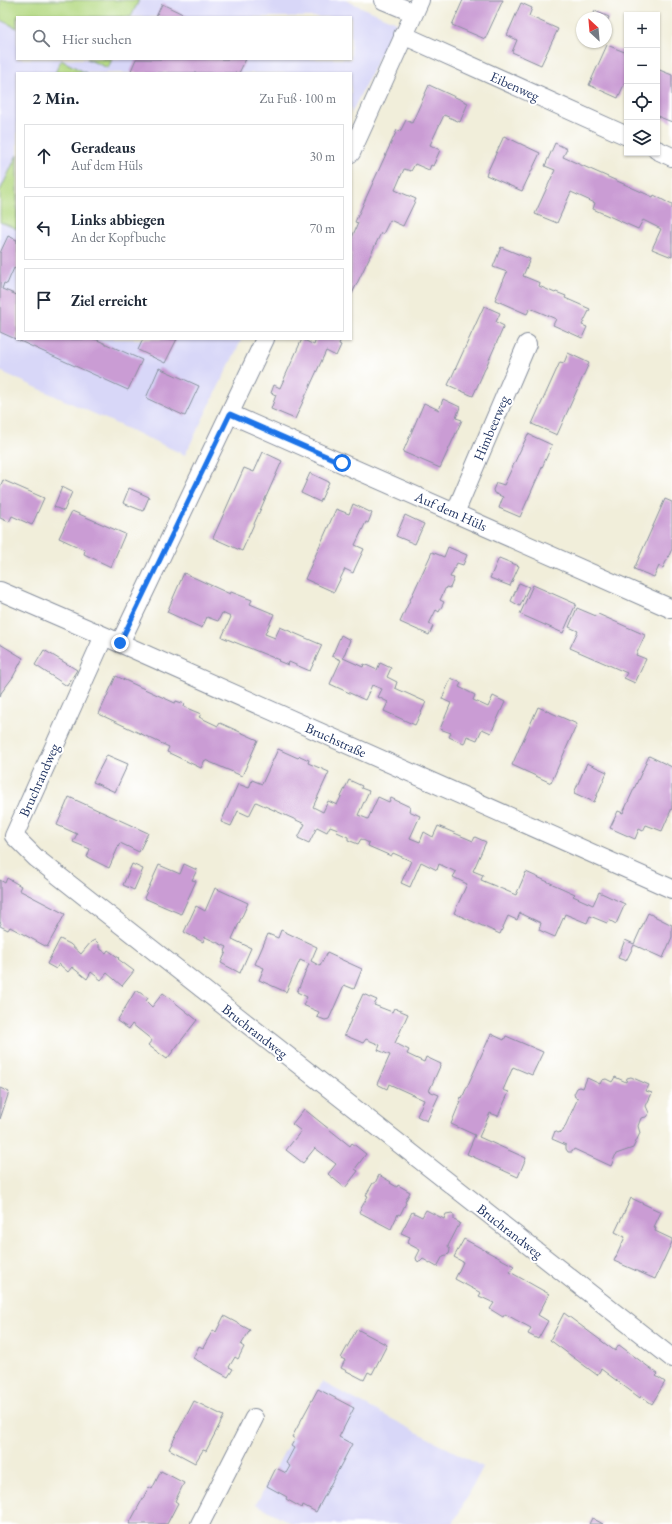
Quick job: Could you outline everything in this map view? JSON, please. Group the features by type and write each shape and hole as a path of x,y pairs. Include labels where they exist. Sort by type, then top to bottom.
{"street":[{"path":"352,151 417,6 384,0"},
{"name":"Eibenweg","path":"404,35 624,135"},
{"path":"660,151 672,157"},
{"path":"112,640 230,414 265,340"},
{"name":"Himbeerweg","path":"455,513 527,344"},
{"name":"Auf dem Hüls","path":"230,414 672,609"},
{"name":"Bruchstraße","path":"0,591 672,889"},
{"name":"Bruchrandweg","path":"112,640 14,836 36,858 672,1358"},
{"path":"200,1524 254,1418"}],"shaded area":[{"path":"0,0 345,0 396,22 352,112 352,72 16,72 16,340 242,340 185,455 0,371"},
{"path":"322,1382 483,1467 453,1524 293,1524 256,1504"}],"green space":[{"path":"0,0 139,0 131,16 16,16 16,28 0,20"},
{"path":"61,60 84,72 55,72"},
{"path":"89,60 112,60 108,68"},
{"path":"16,157 16,229 0,222 0,191"}],"building":[{"path":"463,0 503,0 485,39 452,25"},
{"path":"521,3 532,8 529,16 558,29 541,65 512,52 517,40 507,35"},
{"path":"162,4 187,16 156,16"},
{"path":"612,47 624,52 624,85 618,98 589,85 606,48"},
{"path":"136,60 246,60 240,72 130,72"},
{"path":"660,70 672,75 672,122 660,117"},
{"path":"429,85 468,103 460,122 444,115 430,145 440,150 433,166 431,165 429,170 415,164 411,171 404,169 395,190 416,199 403,226 390,220 383,234 381,233 352,294 352,238 358,223 355,222 397,130 400,132 406,120 412,123"},
{"path":"504,136 540,153 522,191 486,175"},
{"path":"555,143 567,149 563,157 653,197 654,195 672,205 672,257 652,249 661,229 643,220 638,229 593,209 595,203 571,192 557,223 535,214 555,170 545,166"},
{"path":"8,236 16,240 16,269 14,268 7,284 4,283 2,289 16,295 16,339 0,332 0,253"},
{"path":"501,247 530,259 523,276 540,283 539,286 566,296 565,298 590,309 582,325 587,327 582,338 553,325 556,319 530,308 527,314 495,300 507,272 493,267"},
{"path":"484,306 500,313 496,322 504,326 473,396 448,385"},
{"path":"18,340 97,340 142,360 128,390"},
{"path":"143,340 176,340 165,363 138,350"},
{"path":"302,340 314,345 316,340 341,340 339,344 341,345 336,356 326,351 295,419 271,409 276,395 271,393 274,385 280,388"},
{"path":"568,353 589,363 557,435 532,424 560,362 564,363"},
{"path":"159,368 199,386 185,416 146,398"},
{"path":"443,399 460,407 456,418 462,420 440,468 403,452 424,403 439,410"},
{"path":"528,434 552,445 520,517 499,508 503,497 494,493 493,490 496,483 504,485"},
{"path":"263,452 282,461 242,551 213,538 244,468 254,472"},
{"path":"310,473 329,482 320,502 301,493"},
{"path":"3,480 44,498 32,525 12,516 9,522 0,518 0,487"},
{"path":"62,487 72,492 64,511 54,507"},
{"path":"129,488 149,497 143,511 123,503"},
{"path":"665,499 672,502 672,549 663,568 659,566 654,577 634,569"},
{"path":"353,504 372,513 355,545 364,549 353,573 345,569 334,592 305,579 336,509 349,514"},
{"path":"72,511 125,534 111,567 84,554 85,550 59,538"},
{"path":"405,515 424,524 415,544 396,536"},
{"path":"448,547 467,555 463,565 457,563 450,577 454,578 450,588 446,587 440,600 444,602 439,612 436,610 429,624 433,626 429,635 400,622 432,552 444,557"},
{"path":"499,558 519,566 510,586 490,578"},
{"path":"184,573 230,594 231,592 252,600 250,604 274,614 265,634 275,638 280,627 322,645 310,671 289,662 288,665 222,637 231,617 222,613 218,621 207,617 202,628 167,612"},
{"path":"519,583 529,587 520,606 511,601"},
{"path":"533,585 576,604 563,633 520,614"},
{"path":"577,608 596,616 598,614 645,635 636,655 646,659 635,683 624,678 627,673 570,648 578,631 569,627"},
{"path":"341,635 350,640 343,658 363,667 364,664 377,670 380,663 391,668 387,677 397,682 395,688 426,702 415,725 384,711 388,702 378,697 382,689 372,685 365,700 330,684 341,660 332,656"},
{"path":"0,644 23,658 0,697"},
{"path":"44,650 77,670 67,686 35,665"},
{"path":"116,676 175,703 176,701 185,704 184,707 201,714 199,717 218,726 220,723 258,740 242,776 205,760 201,768 167,752 169,747 99,714"},
{"path":"451,678 461,683 459,687 475,695 473,700 488,707 493,696 505,702 491,733 482,729 477,740 467,736 464,744 449,737 451,733 440,729 451,703 442,699"},
{"path":"538,707 577,724 551,783 512,765"},
{"path":"278,749 298,758 300,756 309,760 308,763 329,772 313,807 323,812 328,801 337,805 349,780 362,786 361,788 369,791 358,815 368,819 378,797 389,802 391,798 410,807 409,811 420,816 410,838 420,842 424,832 433,837 438,826 473,841 475,837 486,842 473,871 483,875 481,880 516,895 526,872 575,894 573,896 593,905 599,892 625,904 616,924 609,920 607,923 590,916 587,923 565,914 555,937 539,930 541,923 520,913 517,920 508,916 500,934 454,913 467,884 453,877 456,872 439,864 437,870 421,862 410,887 401,883 411,861 393,853 391,856 368,846 369,843 361,839 358,844 348,840 348,837 337,832 338,829 330,826 327,832 317,827 309,843 298,838 305,824 256,802 249,816 238,811 231,826 221,822 238,784 249,788 252,780 262,784"},
{"path":"107,755 128,764 115,792 93,782"},
{"path":"649,756 672,767 672,808 662,831 646,825 643,831 639,829 635,839 610,828 618,811 623,813"},
{"path":"587,763 607,772 594,802 574,793"},
{"path":"69,797 148,833 139,852 120,843 109,868 87,857 90,849 73,842 77,834 57,825"},
{"path":"132,864 143,869 134,890 123,885"},
{"path":"184,864 197,870 192,880 196,881 181,914 144,898 159,865 180,874"},
{"path":"7,878 21,886 19,890 65,914 47,947 10,927 8,930 0,926 0,880 5,883"},
{"path":"215,888 248,903 232,939 251,948 240,973 221,963 227,947 205,937 203,942 184,932 196,906 205,911"},
{"path":"648,913 672,925 672,937 663,958 634,945 626,961 618,958 625,940 634,944"},
{"path":"281,930 317,947 311,961 320,966 327,953 362,969 354,989 344,985 329,1019 325,1020 317,1017 319,1012 303,1005 307,997 297,992 309,964 300,960 286,992 259,980 264,968 255,964 268,934 278,938"},
{"path":"60,939 70,944 81,954 91,942 95,940 99,944 99,948 106,953 108,950 134,971 122,986 107,973 101,980 91,972 87,979 72,967 68,972 59,964 56,969 47,964"},
{"path":"136,990 148,998 146,1001 152,1007 163,993 197,1020 167,1059 148,1045 152,1040 132,1024 129,1029 117,1021"},
{"path":"363,994 377,1000 374,1005 392,1012 394,1008 408,1014 395,1043 409,1050 407,1054 424,1062 426,1057 441,1064 429,1091 439,1095 427,1121 417,1116 424,1100 389,1084 387,1089 377,1084 390,1055 378,1050 380,1045 366,1039 363,1043 344,1035"},
{"path":"491,1034 504,1040 506,1036 543,1052 532,1075 513,1067 503,1090 509,1092 498,1116 490,1113 479,1137 526,1158 518,1177 467,1154 475,1135 451,1124 461,1097 462,1098"},
{"path":"615,1077 626,1082 627,1078 631,1077 649,1085 646,1091 652,1093 646,1106 649,1113 646,1117 641,1118 638,1126 640,1133 633,1148 616,1154 611,1166 574,1149 572,1152 568,1152 566,1145 552,1139 555,1131 558,1133 563,1131 578,1098 575,1097 574,1094 577,1088 583,1088 587,1078 600,1084 602,1080 606,1079 612,1082"},
{"path":"0,1088 9,1092 0,1119"},
{"path":"304,1109 350,1146 352,1143 366,1154 355,1169 358,1171 345,1188 328,1174 336,1164 315,1148 303,1163 286,1150 301,1131 292,1124"},
{"path":"379,1175 397,1187 398,1185 410,1192 400,1215 398,1214 391,1229 359,1212 368,1196 366,1195"},
{"path":"631,1198 661,1212 654,1227 656,1228 655,1231 672,1239 655,1279 614,1261 625,1237 615,1232"},
{"path":"426,1210 444,1219 446,1214 452,1213 454,1215 454,1220 460,1223 448,1246 450,1250 449,1254 443,1256 437,1267 423,1259 420,1262 417,1261 416,1258 420,1250 407,1243 410,1237 401,1233 412,1212 422,1217"},
{"path":"464,1239 514,1266 510,1272 549,1294 538,1315 548,1321 538,1339 528,1334 531,1328 505,1314 503,1317 490,1309 494,1303 479,1296 481,1293 455,1279 463,1262 454,1257"},
{"path":"564,1313 615,1351 619,1345 658,1374 656,1376 665,1382 652,1404 641,1396 640,1398 601,1369 597,1375 550,1340"},
{"path":"224,1316 250,1330 241,1345 244,1347 238,1359 235,1357 229,1367 233,1369 228,1377 193,1358 199,1346 203,1348 213,1330 216,1332"},
{"path":"357,1329 387,1345 372,1374 368,1372 364,1380 341,1368 345,1360 341,1358"},
{"path":"318,1389 354,1408 339,1437 352,1444 316,1512 303,1505 302,1508 286,1499 287,1497 267,1486 276,1468 286,1473 290,1466 286,1463 294,1448 291,1446 295,1439 292,1437"},
{"path":"194,1401 224,1416 206,1451 203,1450 195,1463 169,1449"},
{"path":"161,1471 184,1483 175,1501 178,1503 167,1524 129,1524 149,1487 152,1489"},
{"path":"592,1518 603,1524 589,1524"}],"route":[{"path":"120,643 230,414 342,463"}]}
